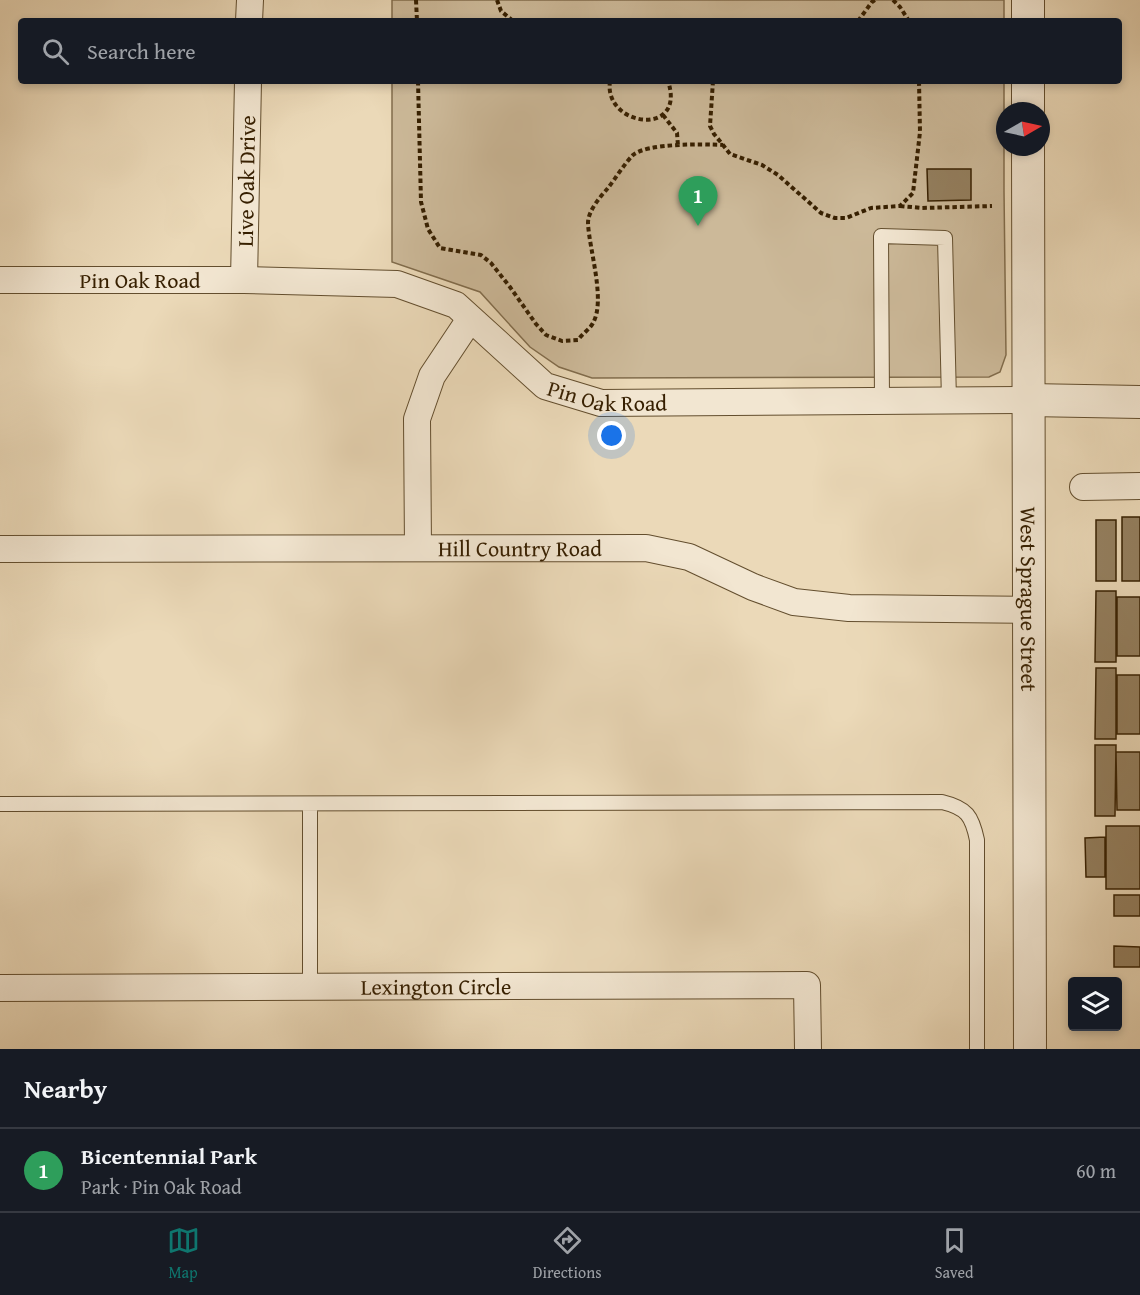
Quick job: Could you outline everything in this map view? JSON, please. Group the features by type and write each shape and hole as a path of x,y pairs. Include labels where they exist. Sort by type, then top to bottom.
{"street":[{"path":"249,18 250,0"},
{"path":"1028,0 1028,18"},
{"name":"Live Oak Drive","path":"244,280 248,84"},
{"path":"1028,84 1028,102"},
{"name":"West Sprague Street","path":"1028,156 1030,1049"},
{"name":"Pin Oak Road","path":"0,280 244,280 397,284 456,305 545,386 601,403 949,400 1140,402"},
{"path":"418,548 417,420 432,375 470,319"},
{"path":"1083,487 1140,486"},
{"name":"Hill Country Road","path":"0,549 646,548 689,557 753,587 794,602 849,608 1030,610"},
{"name":"Lexington Circle","path":"0,988 807,985 808,1049"}],"lane":[{"path":"882,401 881,236 945,238 949,400"},
{"path":"0,804 942,802 956,805 966,812 974,824 977,840 977,1049"},
{"path":"310,804 310,987"}],"path":[{"path":"416,0 417,18"},
{"path":"497,0 501,11 509,18"},
{"path":"860,18 875,0"},
{"path":"893,0 907,18"},
{"path":"418,84 420,202 428,229 440,249 481,255 510,287 546,335 562,340 578,339 593,323 598,304 588,221 593,208 634,155 646,150 692,144 723,145"},
{"path":"610,84 612,96 618,108 634,118 650,121 663,115 670,107 672,92 669,84"},
{"path":"713,84 711,126 714,134 730,154 762,165 778,175 821,213 836,218 846,218 871,208 992,206"},
{"path":"900,206 913,193 920,132 919,84"},
{"path":"663,115 677,133 678,146"}],"shaded area":[{"path":"392,0 1004,0 1004,18 392,18"},
{"path":"392,84 1004,84 1004,102 996,102 996,156 1004,156 1006,355 1000,372 989,377 592,378 559,367 530,347 480,292 392,262"}],"building":[{"path":"927,169 971,169 971,200 928,201"},
{"path":"1122,517 1140,517 1140,581 1122,581"},
{"path":"1096,520 1116,520 1116,581 1096,581"},
{"path":"1096,591 1116,591 1116,662 1095,662"},
{"path":"1117,597 1140,597 1140,656 1117,656"},
{"path":"1096,668 1116,668 1116,739 1095,739"},
{"path":"1117,675 1140,675 1140,734 1117,734"},
{"path":"1095,745 1116,745 1115,816 1095,816"},
{"path":"1116,752 1140,752 1140,810 1117,810"},
{"path":"1106,826 1140,826 1140,889 1106,889"},
{"path":"1105,837 1105,877 1086,877 1085,838"},
{"path":"1114,895 1140,895 1140,916 1114,916"},
{"path":"1114,946 1140,947 1140,967 1114,967"}],"place":[{"name":"Bicentennial Park","path":"698,226"}]}
